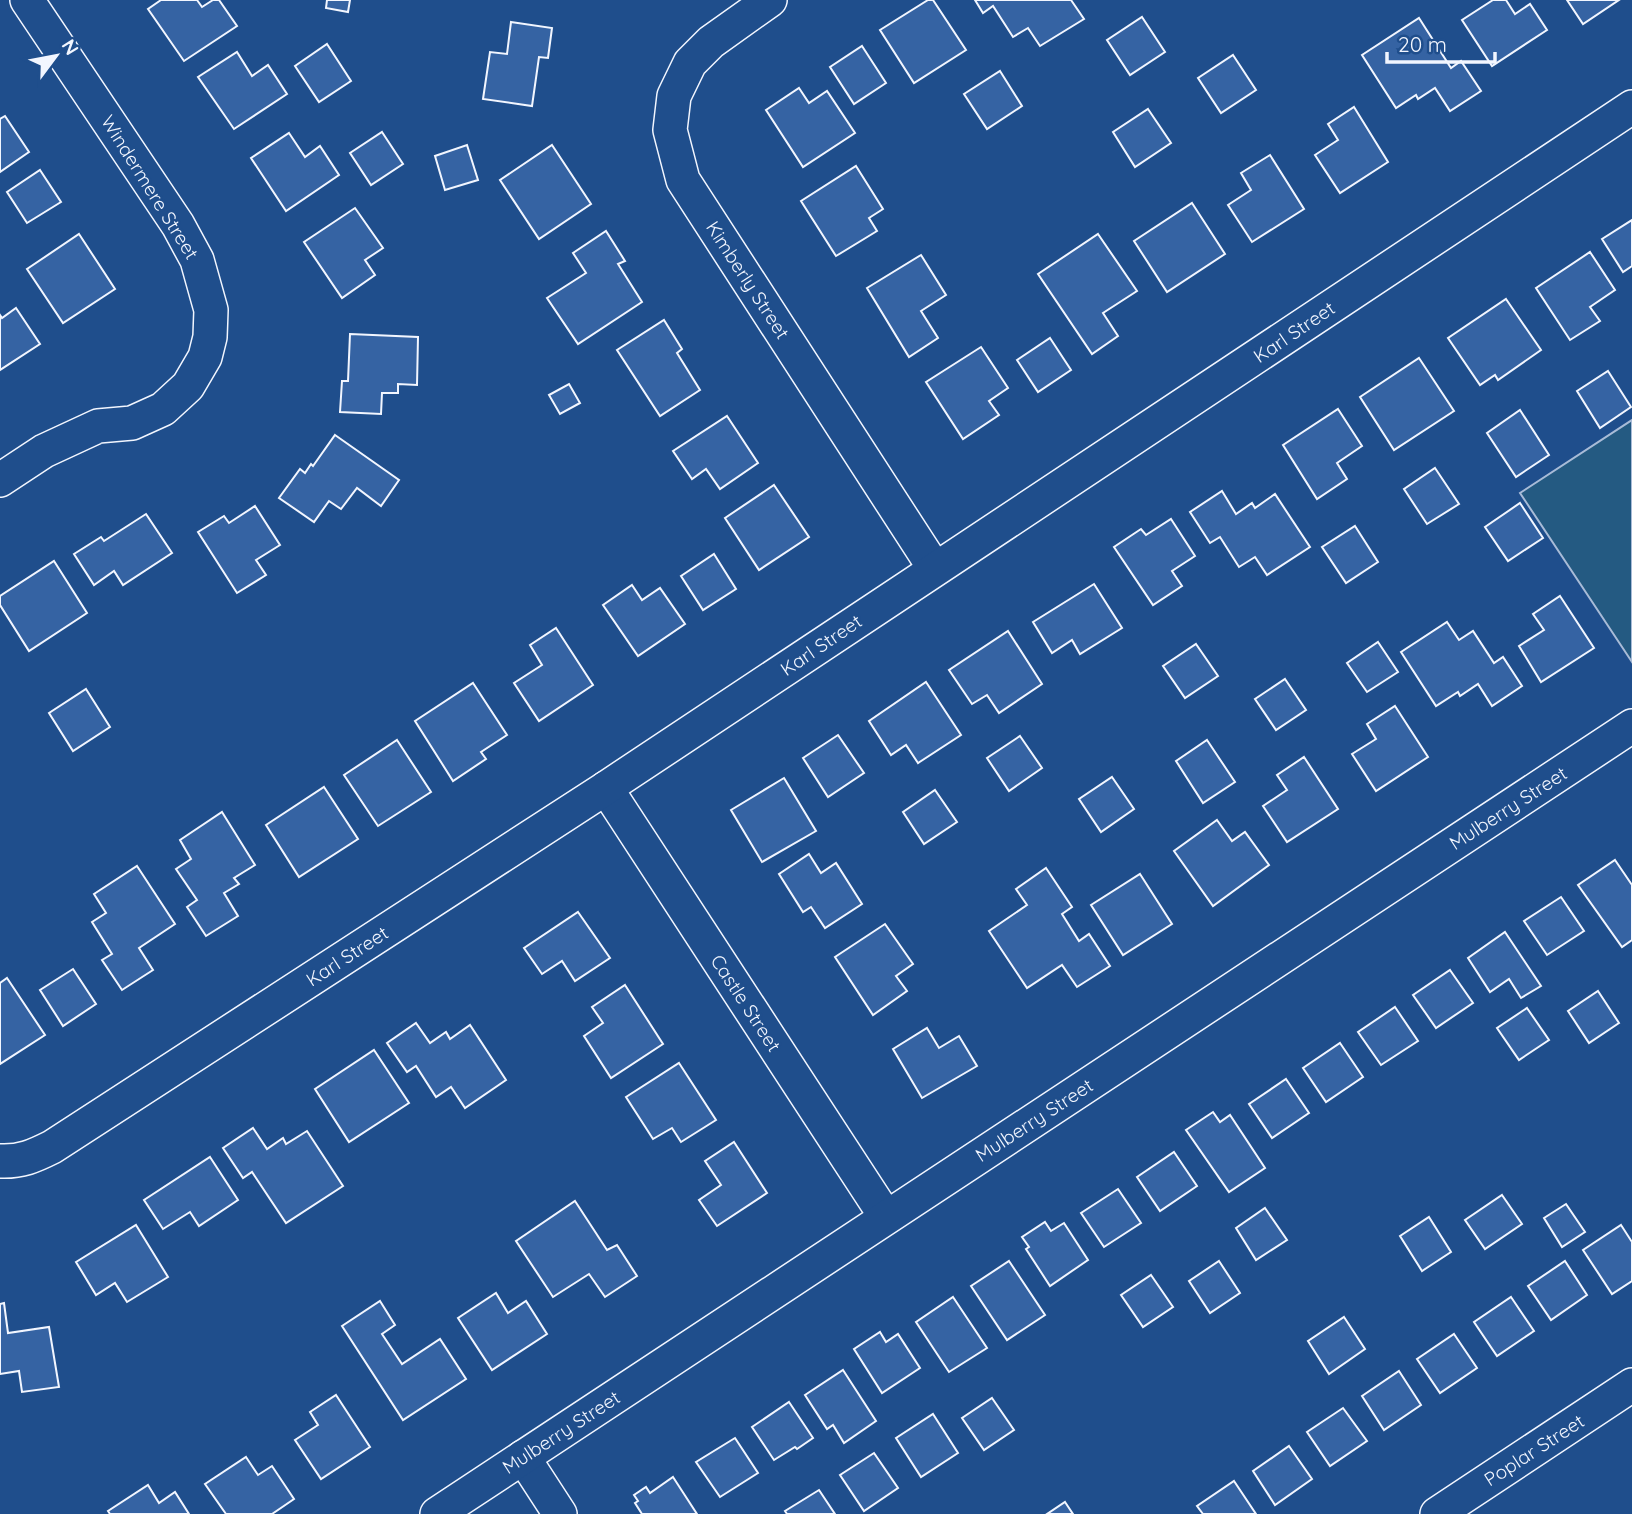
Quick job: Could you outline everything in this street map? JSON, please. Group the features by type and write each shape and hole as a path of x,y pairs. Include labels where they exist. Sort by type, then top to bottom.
{"street":[{"name":"Windermere Street","path":"0,480 44,451 98,426 132,423 163,409 188,386 205,357 210,337 211,310 198,260 178,225 27,0"},
{"name":"Kimberly Street","path":"770,0 710,42 690,63 674,96 670,130 683,180 935,569"},
{"name":"Karl Street","path":"0,1161 30,1158 51,1147 606,788 1632,107"},
{"name":"Mulberry Street","path":"437,1514 1632,726"},
{"name":"Castle Street","path":"606,788 886,1217"},
{"name":"Poplar Street","path":"1437,1514 1632,1385"},
{"path":"523,1457 560,1514"}],"shaded area":[{"path":"1632,420 1632,662 1520,493"}],"building":[{"path":"161,0 197,0 202,7 213,0 219,0 237,26 184,61 148,9"},
{"path":"327,0 350,0 348,12 326,8"},
{"path":"928,0 933,0 966,50 914,83 880,30"},
{"path":"975,0 1071,0 1084,19 1040,46 1028,28 1013,37 993,6 983,13"},
{"path":"1493,0 1506,0 1515,14 1530,4 1547,30 1492,66 1462,20"},
{"path":"1567,0 1619,0 1583,24"},
{"path":"1142,17 1165,52 1130,75 1107,40"},
{"path":"1419,18 1451,68 1461,61 1481,91 1450,111 1435,88 1418,99 1416,95 1396,108 1362,55"},
{"path":"511,22 552,28 548,58 539,57 532,106 483,99 490,52 507,54"},
{"path":"327,44 351,81 319,102 295,66"},
{"path":"862,46 886,83 854,104 830,67"},
{"path":"237,52 252,76 268,65 287,94 234,129 198,77"},
{"path":"1233,55 1256,90 1221,113 1198,78"},
{"path":"1000,71 1022,106 987,129 964,94"},
{"path":"799,88 809,103 827,91 855,133 803,167 766,110"},
{"path":"1354,107 1388,162 1340,193 1315,155 1338,140 1328,124"},
{"path":"1148,109 1171,143 1135,167 1113,132"},
{"path":"5,116 29,152 0,172 0,119"},
{"path":"382,132 403,164 371,185 350,153"},
{"path":"289,133 305,157 320,146 339,175 286,211 251,158"},
{"path":"467,145 478,180 445,190 435,156"},
{"path":"552,145 591,204 539,239 500,180"},
{"path":"1270,155 1304,209 1252,242 1228,205 1251,190 1241,173"},
{"path":"856,166 883,209 869,218 877,231 836,256 801,201"},
{"path":"40,170 61,202 27,223 7,192"},
{"path":"1192,203 1225,254 1167,292 1134,241"},
{"path":"355,208 383,248 365,260 375,275 342,298 304,242"},
{"path":"1632,220 1632,266 1623,272 1602,239"},
{"path":"606,231 625,261 618,264 642,302 578,344 547,298 586,273 573,253"},
{"path":"79,234 115,289 63,323 27,269"},
{"path":"1098,234 1137,291 1103,313 1118,336 1092,354 1038,274"},
{"path":"1590,252 1615,290 1590,307 1600,321 1570,340 1536,288"},
{"path":"921,255 946,295 921,311 938,338 909,357 867,288"},
{"path":"1506,299 1541,350 1498,380 1495,375 1480,385 1448,338"},
{"path":"16,308 40,344 0,370 0,315 2,318"},
{"path":"664,320 682,349 677,353 700,390 660,416 617,350"},
{"path":"350,334 418,337 417,385 398,384 398,393 382,393 381,414 340,412 342,381 348,381"},
{"path":"1050,338 1071,370 1038,392 1017,360"},
{"path":"981,347 1008,388 989,401 999,415 963,439 926,382"},
{"path":"1419,358 1454,411 1394,450 1360,397"},
{"path":"1608,371 1631,407 1600,428 1577,391"},
{"path":"569,384 580,403 560,414 549,395"},
{"path":"1338,409 1362,446 1337,463 1347,479 1317,499 1283,445"},
{"path":"1520,410 1549,455 1516,477 1487,433"},
{"path":"727,416 758,463 720,489 706,469 692,479 673,451"},
{"path":"335,435 399,480 381,506 357,488 341,509 329,501 314,522 279,498 300,469 305,473 311,464 313,466"},
{"path":"1435,468 1459,504 1427,524 1404,489"},
{"path":"774,485 809,537 759,570 725,518"},
{"path":"1222,491 1236,514 1252,503 1255,508 1275,494 1310,547 1267,575 1255,557 1239,567 1220,537 1210,543 1190,512"},
{"path":"1520,503 1543,538 1508,561 1485,527"},
{"path":"255,506 280,545 256,560 266,575 237,593 198,532 224,516 229,523"},
{"path":"146,514 172,553 123,585 114,571 94,585 74,554 101,537 104,541"},
{"path":"1171,519 1195,556 1172,571 1182,586 1153,605 1114,547 1141,529 1146,535"},
{"path":"1355,526 1378,562 1346,583 1322,547"},
{"path":"714,554 736,589 703,610 681,576"},
{"path":"54,561 87,613 29,651 0,605 0,596"},
{"path":"1094,584 1122,628 1080,654 1072,640 1052,653 1033,622"},
{"path":"632,585 642,600 660,588 685,624 638,656 603,605"},
{"path":"1560,596 1594,648 1541,682 1519,646 1544,630 1533,614"},
{"path":"1447,622 1459,640 1473,631 1494,663 1503,657 1522,686 1492,706 1478,684 1460,696 1458,692 1436,706 1401,652"},
{"path":"556,628 593,685 539,721 514,683 542,665 530,645"},
{"path":"1008,631 1042,684 999,713 987,695 972,704 949,670"},
{"path":"1378,642 1398,672 1367,692 1347,663"},
{"path":"1196,644 1218,676 1185,698 1163,666"},
{"path":"1285,679 1306,710 1276,730 1255,699"},
{"path":"926,682 961,735 918,763 906,745 891,755 869,721"},
{"path":"473,683 507,735 481,752 486,759 453,781 415,721"},
{"path":"86,689 110,727 73,751 49,713"},
{"path":"1395,706 1428,757 1376,791 1352,754 1376,739 1367,724"},
{"path":"838,735 864,773 828,797 803,758"},
{"path":"1020,736 1042,768 1009,791 987,758"},
{"path":"397,740 431,792 378,826 344,775"},
{"path":"1207,740 1235,782 1203,803 1176,761"},
{"path":"1304,757 1338,809 1287,842 1263,806 1287,790 1277,775"},
{"path":"1112,777 1134,809 1101,832 1079,799"},
{"path":"784,778 816,831 762,862 731,810"},
{"path":"324,787 358,839 299,877 266,825"},
{"path":"935,790 957,822 924,844 903,812"},
{"path":"222,812 255,865 234,878 239,884 224,893 238,916 206,936 187,907 197,900 176,869 191,859 180,840"},
{"path":"1217,820 1232,841 1245,832 1269,865 1213,906 1174,851"},
{"path":"809,854 821,873 836,863 862,904 825,928 811,907 803,912 779,874"},
{"path":"1615,860 1632,885 1632,940 1622,947 1578,885"},
{"path":"137,866 175,924 139,948 153,970 122,990 102,960 112,954 92,922 106,913 94,894"},
{"path":"1046,868 1072,907 1062,914 1079,941 1089,934 1110,966 1077,987 1062,965 1027,988 989,931 1027,905 1016,889"},
{"path":"1140,874 1172,924 1123,955 1091,905"},
{"path":"1561,897 1584,931 1547,955 1524,921"},
{"path":"578,912 610,958 575,981 562,961 542,974 524,948"},
{"path":"885,924 913,964 896,976 907,991 873,1015 835,957"},
{"path":"1505,932 1541,986 1521,998 1509,979 1490,992 1468,958"},
{"path":"73,969 96,1004 63,1026 40,990"},
{"path":"1450,970 1473,1003 1436,1028 1413,995"},
{"path":"7,978 45,1035 0,1064 0,983"},
{"path":"625,985 663,1044 611,1078 584,1036 603,1023 592,1007"},
{"path":"1598,991 1619,1023 1589,1043 1568,1011"},
{"path":"1395,1007 1418,1041 1381,1065 1358,1032"},
{"path":"1527,1008 1549,1040 1519,1060 1497,1028"},
{"path":"416,1023 430,1043 446,1032 450,1039 470,1025 506,1080 465,1108 451,1087 436,1097 416,1066 407,1072 387,1043"},
{"path":"927,1028 939,1048 959,1036 977,1066 922,1098 893,1049"},
{"path":"1340,1043 1363,1077 1326,1102 1303,1068"},
{"path":"374,1050 409,1103 349,1142 315,1089"},
{"path":"679,1063 716,1120 681,1142 672,1128 653,1139 626,1097"},
{"path":"1286,1079 1309,1113 1272,1138 1249,1104"},
{"path":"1213,1112 1220,1122 1230,1115 1265,1168 1229,1192 1186,1130"},
{"path":"253,1128 267,1149 283,1138 286,1144 307,1131 343,1186 286,1223 252,1172 243,1178 223,1148"},
{"path":"734,1142 767,1193 717,1226 699,1200 721,1185 705,1161"},
{"path":"1174,1152 1197,1186 1160,1211 1137,1177"},
{"path":"210,1157 238,1200 199,1226 190,1212 163,1229 144,1200"},
{"path":"1118,1189 1141,1223 1104,1247 1081,1213"},
{"path":"1502,1195 1522,1224 1485,1249 1465,1220"},
{"path":"575,1201 607,1250 617,1245 637,1276 605,1297 589,1274 553,1297 516,1241"},
{"path":"1566,1204 1585,1232 1562,1247 1544,1218"},
{"path":"1265,1208 1287,1240 1256,1260 1236,1228"},
{"path":"1429,1217 1451,1252 1422,1271 1400,1236"},
{"path":"1045,1222 1051,1231 1064,1223 1088,1260 1050,1286 1026,1249 1029,1247 1022,1237"},
{"path":"136,1225 168,1277 127,1302 115,1283 96,1295 76,1262"},
{"path":"1621,1225 1632,1242 1632,1281 1612,1294 1583,1250"},
{"path":"1009,1261 1045,1315 1007,1340 971,1286"},
{"path":"1219,1261 1240,1293 1210,1313 1189,1281"},
{"path":"1565,1261 1587,1295 1551,1320 1528,1286"},
{"path":"1151,1275 1173,1307 1143,1327 1121,1295"},
{"path":"496,1293 508,1313 526,1301 547,1334 492,1370 458,1318"},
{"path":"953,1297 987,1348 949,1372 916,1322"},
{"path":"1511,1297 1534,1331 1497,1356 1474,1322"},
{"path":"380,1301 395,1325 382,1334 402,1364 440,1339 466,1379 403,1420 342,1326"},
{"path":"4,1303 8,1333 49,1327 59,1387 22,1392 19,1371 0,1374 0,1304"},
{"path":"1344,1317 1365,1349 1329,1374 1308,1341"},
{"path":"880,1332 886,1342 898,1334 920,1368 882,1393 854,1349"},
{"path":"1454,1334 1477,1368 1440,1393 1417,1359"},
{"path":"843,1370 876,1421 844,1443 833,1425 827,1429 805,1395"},
{"path":"1399,1371 1421,1405 1384,1430 1362,1396"},
{"path":"336,1395 370,1447 321,1479 295,1440 318,1425 310,1412"},
{"path":"992,1398 1014,1430 984,1450 962,1418"},
{"path":"789,1402 813,1438 774,1460 752,1427"},
{"path":"1343,1408 1367,1441 1330,1466 1307,1432"},
{"path":"933,1414 958,1453 921,1477 896,1438"},
{"path":"735,1438 758,1473 720,1497 696,1462"},
{"path":"1289,1446 1312,1479 1275,1505 1253,1471"},
{"path":"874,1453 898,1488 864,1511 840,1475"},
{"path":"246,1457 258,1475 272,1466 294,1499 272,1514 226,1514 205,1484"},
{"path":"673,1477 697,1514 642,1514 635,1503 638,1501 634,1495 646,1487 650,1493"},
{"path":"1234,1481 1256,1514 1203,1514 1197,1506"},
{"path":"148,1485 159,1503 175,1492 189,1514 110,1514 108,1511"},
{"path":"819,1490 835,1514 787,1514 785,1511"},
{"path":"1065,1502 1073,1514 1047,1514"}]}
